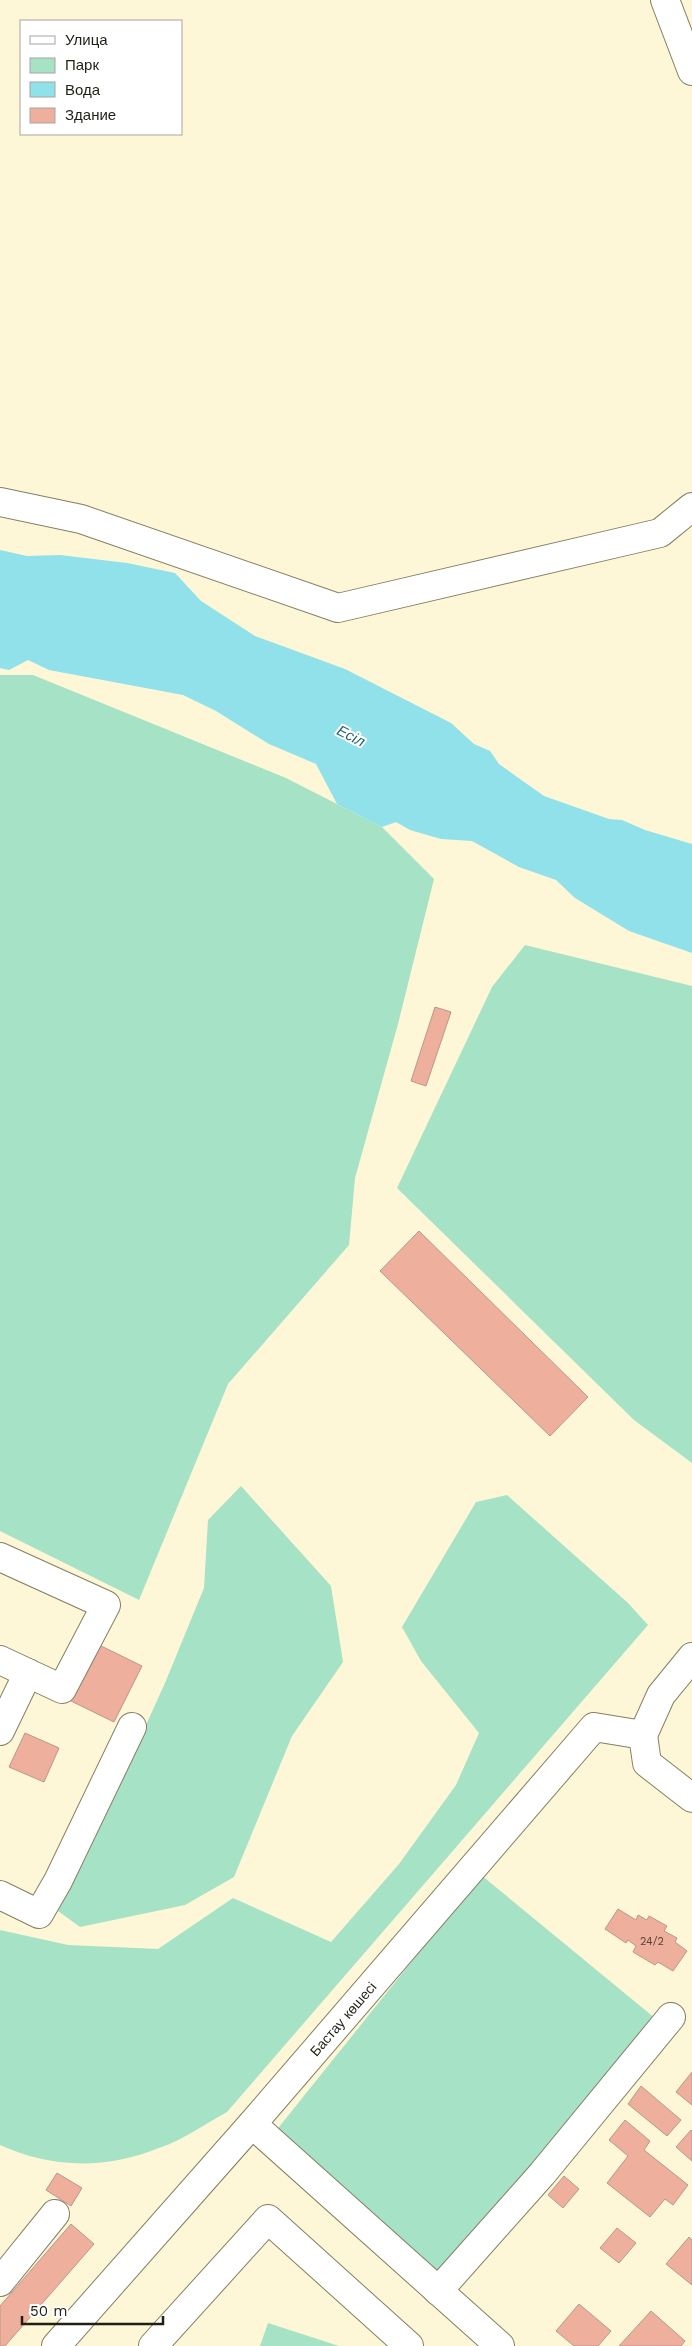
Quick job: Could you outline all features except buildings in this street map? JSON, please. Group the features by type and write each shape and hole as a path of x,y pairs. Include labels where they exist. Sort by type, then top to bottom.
{"street":[{"path":"665,0 692,70"},
{"path":"0,502 81,519 338,608 660,533 692,507"},
{"path":"0,1557 106,1605 62,1689 0,1660"},
{"path":"692,1657 662,1695 643,1735 647,1763 692,1798"},
{"path":"0,1731 28,1673"},
{"path":"0,1895 39,1914 62,1873 132,1727"},
{"name":"Бастау көшесі","path":"56,2346 252,2124 594,1727 643,1735"},
{"path":"438,2292 542,2174 671,2017"},
{"path":"252,2124 500,2346"},
{"path":"0,2282 55,2214"},
{"path":"153,2346 268,2219 409,2346"}],"green space":[{"path":"0,675 33,675 286,778 382,827 434,879 398,1024 355,1178 349,1245 228,1384 139,1600 0,1531"},
{"path":"525,945 692,986 692,1463 634,1420 397,1188 492,987"},
{"path":"241,1486 331,1586 343,1662 292,1736 234,1877 185,1905 80,1927 58,1911 86,1857 165,1683 204,1588 208,1520"},
{"path":"507,1495 628,1603 648,1625 227,2112 168,2145 139,2155 100,2163 59,2162 39,2159 0,2145 0,1930 68,1945 158,1949 233,1898 331,1942 399,1864 456,1785 479,1733 421,1661 402,1627 476,1502"},
{"path":"481,1875 656,2019 440,2275 275,2132"},
{"path":"268,2323 339,2346 260,2346"}],"water":[{"name":"Есіл","path":"0,550 27,556 60,555 127,563 175,573 201,601 255,636 345,669 451,723 474,744 490,751 499,764 544,796 609,819 622,820 645,830 692,844 692,953 629,931 575,898 556,880 519,867 472,841 441,839 410,830 396,822 382,827 337,804 316,764 269,744 216,711 183,695 49,670 28,660 9,670 0,668"}]}
